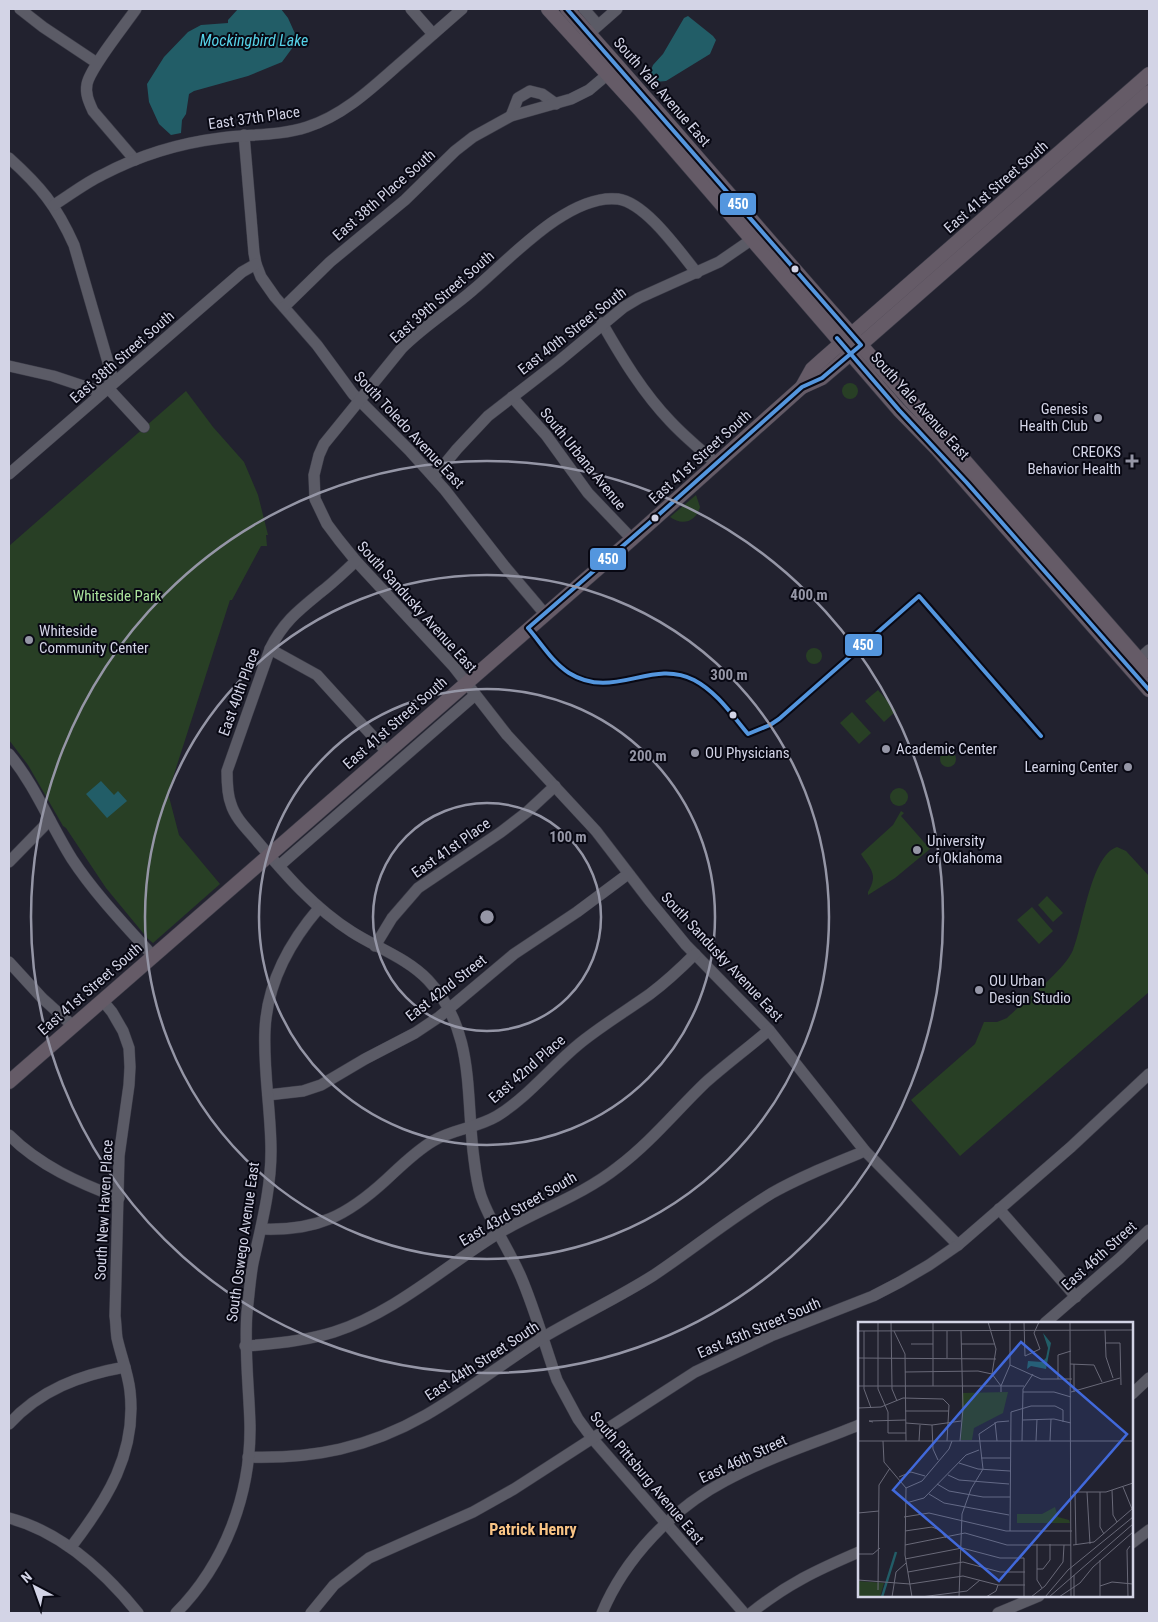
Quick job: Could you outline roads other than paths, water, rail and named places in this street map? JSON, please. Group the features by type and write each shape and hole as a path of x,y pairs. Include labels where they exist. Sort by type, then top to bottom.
{"main road":[{"name":"South Yale Avenue East","path":"548,9 589,34 608,74 751,240 989,488 1149,671"},
{"name":"South Yale Avenue East","path":"567,9 967,483 1139,659 1149,690"},
{"name":"East 41st Street South","path":"9,1082 717,464 802,387 812,369 851,344 1148,84"},
{"path":"967,483 989,488"}],"street":[{"path":"20,9 43,27 98,63"},
{"path":"135,160 88,102 87,82 136,9"},
{"path":"411,9 433,34"},
{"name":"East 37th Place","path":"54,205 102,175 135,160 195,142 291,131 324,120 356,100 462,9"},
{"name":"South Yale Avenue East","path":"584,9 589,34"},
{"path":"589,34 617,9"},
{"name":"East 38th Place South","path":"284,307 330,262 405,200 455,151 485,129 511,116 556,104 580,95 608,74"},
{"path":"511,116 518,98 530,91 542,94 556,104"},
{"path":"244,135 256,264"},
{"path":"9,158 38,185 54,205 74,246 112,376 108,388"},
{"name":"East 39th Street South","path":"324,444 390,362 416,334 471,292 532,238 575,209 601,200 618,200 637,207 647,214 697,273"},
{"name":"East 40th Street South","path":"434,477 488,416 559,361 602,323 639,298 719,262 751,240"},
{"name":"South Toledo Avenue East","path":"256,264 267,287 317,345 360,401 434,477 545,614"},
{"name":"East 38th Street South","path":"9,474 242,272 256,264"},
{"path":"602,323 622,358 651,399 671,422 717,464"},
{"path":"9,366 53,376 95,390 108,388"},
{"path":"108,388 144,427"},
{"name":"South Urbana Avenue","path":"512,397 546,435 588,493 632,539"},
{"name":"South Sandusky Avenue East","path":"324,444 314,475 315,499 327,524 356,561 454,667 507,735 596,831 668,924 769,1030 865,1151 958,1245"},
{"name":"East 40th Place","path":"269,854 236,815 231,805 227,782 229,765 270,649 278,634 294,614 332,584 356,561"},
{"path":"270,649 317,675 387,752"},
{"name":"East 41st Street South","path":"279,866 475,695"},
{"path":"9,754 20,768 84,876 153,956"},
{"name":"East 41st Place","path":"375,946 392,918 418,888 501,832 556,786"},
{"path":"9,862 50,820"},
{"name":"South Pittsburg Avenue East","path":"269,854 305,896 319,908 352,933 398,957 420,973 428,980 450,1008 460,1033 465,1053 470,1126 476,1176 481,1196 521,1277 557,1380 565,1397 592,1438 744,1613"},
{"name":"East 42nd Street","path":"268,1095 303,1091 322,1085 365,1059 415,1033 450,1008 514,954 628,874"},
{"name":"South Oswego Avenue East","path":"248,1457 250,1426 245,1346 253,1264 262,1229 268,1192 271,1152 265,1030 271,991 288,950 319,908"},
{"name":"East 42nd Place","path":"262,1229 284,1230 304,1227 326,1221 344,1213 434,1140 494,1118 508,1109 580,1044 652,992 695,954"},
{"path":"9,962 42,998 73,1026"},
{"name":"South New Haven Place","path":"71,1548 110,1492 126,1451 132,1412 130,1389 117,1337 115,1316 119,1156 129,1085 129,1048 118,1022 102,1000"},
{"name":"East 43rd Street South","path":"245,1346 313,1338 357,1323 380,1312 499,1234 598,1181 637,1152 706,1082 769,1030"},
{"name":"East 45th Street South","path":"311,1613 334,1585 369,1558 473,1512 514,1489 694,1372 771,1336 873,1296 915,1274 958,1245 1078,1140 1149,1074"},
{"path":"9,1135 29,1153 50,1167 80,1183 119,1198"},
{"name":"East 44th Street South","path":"248,1457 283,1458 336,1451 392,1432 426,1415 542,1339 653,1275 718,1228 774,1192 806,1175 865,1151"},
{"path":"999,1209 1076,1297"},
{"name":"East 46th Street","path":"1046,1322 1149,1230"},
{"path":"9,1424 17,1415 40,1397 69,1382 87,1375 125,1367"},
{"path":"1133,1393 1149,1378"},
{"name":"East 46th Street","path":"602,1613 615,1587 646,1545 666,1524 703,1493 725,1481 858,1425"},
{"path":"176,1613 210,1571 229,1536 239,1508 248,1457"},
{"path":"9,1518 45,1532 71,1548 102,1574 138,1613"},
{"path":"1133,1543 1149,1530"},
{"path":"751,1613 792,1583 858,1552"},
{"path":"998,1613 1037,1597"}],"water":[{"name":"Mockingbird Lake","path":"238,9 281,9 288,18 297,38 293,47 282,62 248,76 189,94 186,114 182,120 181,133 171,135 159,124 149,102 147,84 164,57 188,32 201,25 228,23 228,20"},
{"path":"688,16 716,40 710,54 666,81 655,82 650,76 653,65 663,54 684,18"},
{"path":"101,781 114,795 118,791 127,801 107,818 86,794"}],"place":[{"name":"Genesis Health Club","path":"1098,418"},
{"name":"CREOKS Behavior Health","path":"1132,461"},
{"name":"Whiteside Community Center","path":"29,640"},
{"name":"Academic Center","path":"886,749"},
{"name":"OU Physicians","path":"695,753"},
{"name":"Learning Center","path":"1128,767"},
{"name":"University of Oklahoma","path":"917,850"},
{"name":"OU Urban Design Studio","path":"979,990"}],"district":[{"name":"Patrick Henry","path":"533,1529"}],"park label":[{"name":"Whiteside Park","path":"117,596"}]}
